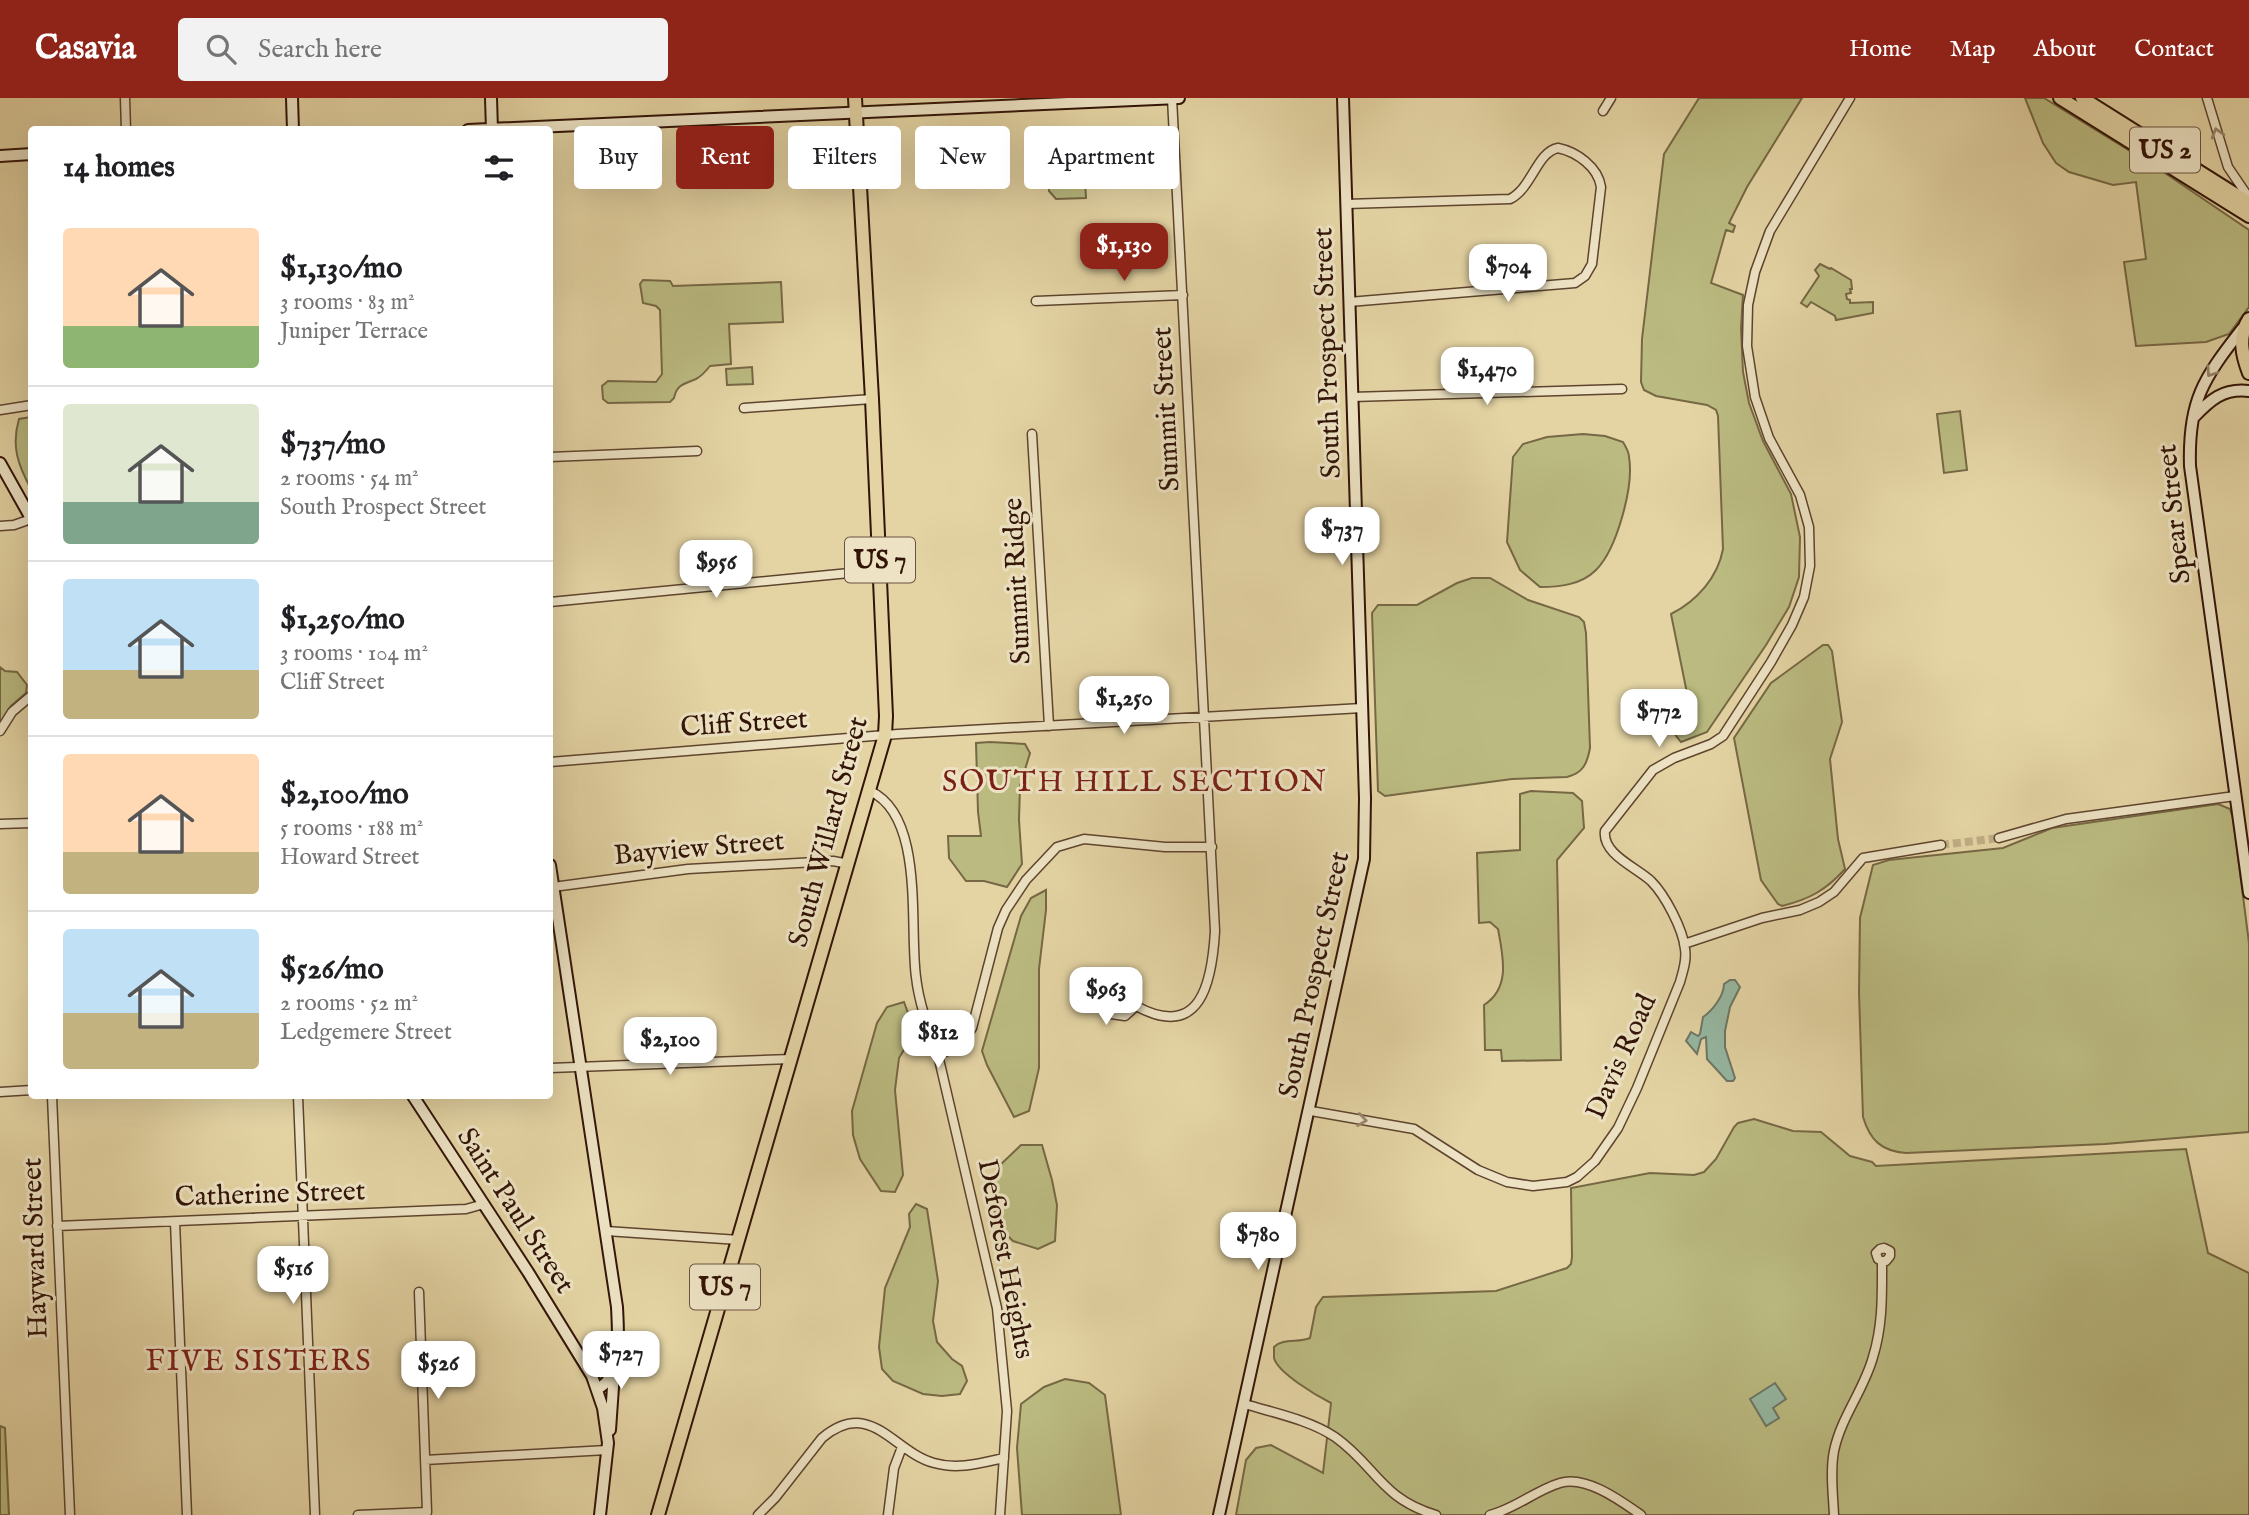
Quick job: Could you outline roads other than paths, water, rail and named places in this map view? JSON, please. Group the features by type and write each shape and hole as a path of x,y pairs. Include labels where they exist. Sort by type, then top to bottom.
{"main road":[{"name":"South Willard Street","path":"659,1515 885,735 872,399 855,98"},
{"name":"US 2","path":"2060,98 2249,216"},
{"name":"US 2","path":"2082,98 2249,201"},
{"name":"Spear Street","path":"2246,324 2244,361 2249,373"}],"street":[{"path":"125,98 126,126"},
{"path":"292,98 293,126"},
{"path":"491,98 492,126"},
{"name":"Summit Street","path":"1136,1006 1160,1016 1177,1016 1196,1007 1210,974 1215,931 1172,98"},
{"path":"553,126 856,114 1023,102 1179,98"},
{"name":"South Prospect Street","path":"1219,1515 1311,1111 1364,859 1366,824 1343,98"},
{"path":"1603,111 1611,98"},
{"path":"1850,98 1770,231 1755,272 1748,305 1748,346 1755,397 1769,438 1800,495 1809,527 1810,566 1804,597 1771,662 1723,736 1653,770 1605,831 1605,838 1609,848 1650,880 1662,894 1684,944 1819,902 1834,892 1863,858 1941,845"},
{"path":"2207,98 2228,167 2249,201"},
{"path":"1346,204 1505,200 1522,191 1548,153 1558,148 1591,165 1599,176 1601,187 1592,264 1586,276 1575,283 1349,302"},
{"path":"0,156 28,154"},
{"path":"1036,301 1184,295"},
{"name":"Spear Street","path":"2246,324 2200,388 2191,420 2190,466 2249,893"},
{"path":"1352,397 1622,388"},
{"name":"Spear Street","path":"2191,420 2214,397 2227,391 2249,391"},
{"path":"744,408 872,399"},
{"path":"0,410 28,406"},
{"name":"Summit Ridge","path":"1032,434 1049,726"},
{"path":"553,457 697,451"},
{"path":"0,463 28,514"},
{"path":"0,526 28,520"},
{"path":"553,602 880,570"},
{"path":"0,732 12,712 28,698"},
{"name":"Cliff Street","path":"553,762 885,735 1362,708"},
{"name":"Deforest Heights","path":"870,791 883,798 892,809 905,839 909,861 916,980 938,1055 997,1308 1007,1411 1000,1515"},
{"path":"1999,838 2066,819 2235,796"},
{"path":"0,824 28,823"},
{"path":"938,1055 958,1046 972,1028 998,928 1015,894 1050,853 1064,844 1084,839 1165,847 1212,847"},
{"name":"Bayview Street","path":"553,887 688,869 833,861 849,863"},
{"path":"553,887 617,1307 612,1421 600,1515"},
{"name":"Davis Road","path":"1311,1111 1414,1129 1478,1170 1507,1182 1531,1186 1555,1185 1577,1177 1604,1150 1628,1107 1680,982 1685,961 1684,944"},
{"path":"1116,982 1128,983 1137,995 1136,1006 1125,1016 1111,1014 1102,1002 1104,990 1116,982"},
{"path":"553,1068 792,1059"},
{"path":"0,1092 28,1090"},
{"name":"Hayward Street","path":"52,1099 70,1515"},
{"path":"298,1099 315,1515"},
{"name":"Saint Paul Street","path":"416,1099 579,1354 597,1389 606,1424 607,1447"},
{"name":"Catherine Street","path":"57,1226 466,1209 484,1204"},
{"path":"175,1222 187,1515"},
{"path":"606,1231 739,1240"},
{"path":"1834,1515 1833,1454 1845,1420 1867,1377 1878,1339 1882,1311 1882,1261"},
{"path":"358,1515 428,1512 419,1292"},
{"path":"597,1389 608,1382 614,1368"},
{"path":"1245,1404 1329,1433 1344,1444 1396,1497 1436,1515"},
{"path":"758,1515 775,1498 822,1438 838,1428 857,1424 877,1428 919,1458 946,1466 964,1466 1004,1458"},
{"path":"425,1460 607,1447"},
{"path":"888,1515 894,1468 902,1447"},
{"path":"1490,1515 1515,1506 1558,1484 1570,1482 1592,1488 1641,1515"}],"tunnel":[{"path":"1941,845 1999,838"}],"district":[{"name":"SOUTH HILL SECTION","path":"1135,783"},
{"name":"FIVE SISTERS","path":"259,1362"}]}
